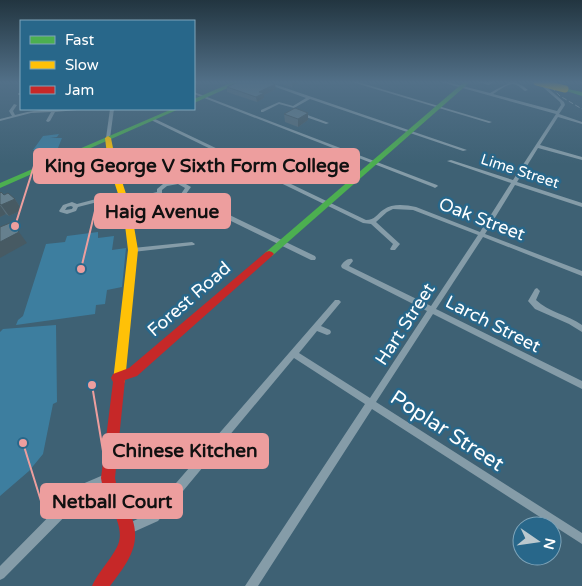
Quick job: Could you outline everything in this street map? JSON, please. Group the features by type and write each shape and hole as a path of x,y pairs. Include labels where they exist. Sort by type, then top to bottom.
{"main road":[{"name":"Forest Road","path":"117,378 133,372 435,109"},
{"path":"0,186 174,110"},
{"path":"100,586 117,564 126,546 129,529 109,491 108,478 117,378 133,250 132,228 114,168 108,138"}],"street":[{"path":"12,109 11,111 14,116"},
{"path":"230,109 435,186"},
{"path":"262,112 268,109"},
{"path":"298,109 304,115 327,123"},
{"path":"346,109 465,150"},
{"path":"446,109 490,122"},
{"path":"541,109 582,123"},
{"path":"558,114 560,109"},
{"path":"0,120 54,110"},
{"path":"48,121 54,110"},
{"path":"108,138 112,110"},
{"name":"Hart Street","path":"251,586 558,114"},
{"path":"152,119 325,204 365,222 372,222 398,244 394,249"},
{"path":"538,146 582,159"},
{"path":"114,168 147,161"},
{"name":"Lime Street","path":"449,161 582,205"},
{"path":"76,206 159,193 165,185 179,182 188,187 188,190 183,195 170,198 162,197 159,193"},
{"path":"183,195 313,258"},
{"name":"Oak Street","path":"372,222 388,210 402,206 414,208 582,274"},
{"path":"133,250 192,244"},
{"name":"Larch Street","path":"350,261 344,266 582,385"},
{"path":"537,291 532,301 538,307 572,322 579,331"},
{"path":"129,529 154,516 337,302"},
{"path":"316,327 327,332"},
{"name":"Poplar Street","path":"293,354 582,539"},
{"path":"0,574 84,489 108,478"}],"shaded area":[{"path":"59,134 57,137 50,138 62,138 58,148 33,150 43,136"},
{"path":"98,232 98,238 114,236 112,250 126,248 122,287 107,290 105,304 96,305 95,314 16,325 23,316 46,244 65,242 67,236"},
{"path":"56,325 57,402 53,404 43,454 29,471 0,496 0,332 3,329"}],"building":[{"path":"293,109 308,113 298,119 284,114"},
{"path":"1,192 4,195 8,193 15,199 1,205"},
{"path":"10,223 19,232 0,242 0,227"}],"traffic: fast":[{"path":"269,254 436,109"},
{"path":"0,186 174,110"}],"traffic: slow":[{"path":"108,138 112,163 127,209 133,250 119,381"}],"traffic: jam":[{"path":"117,378 133,372 269,254"},
{"path":"100,586 120,559 129,535 126,521 111,492 108,478 119,381"}],"place":[{"name":"King George V Sixth Form College","path":"15,226"},
{"name":"Haig Avenue","path":"81,269"},
{"name":"Chinese Kitchen","path":"92,385"},
{"name":"Netball Court","path":"23,443"}]}
